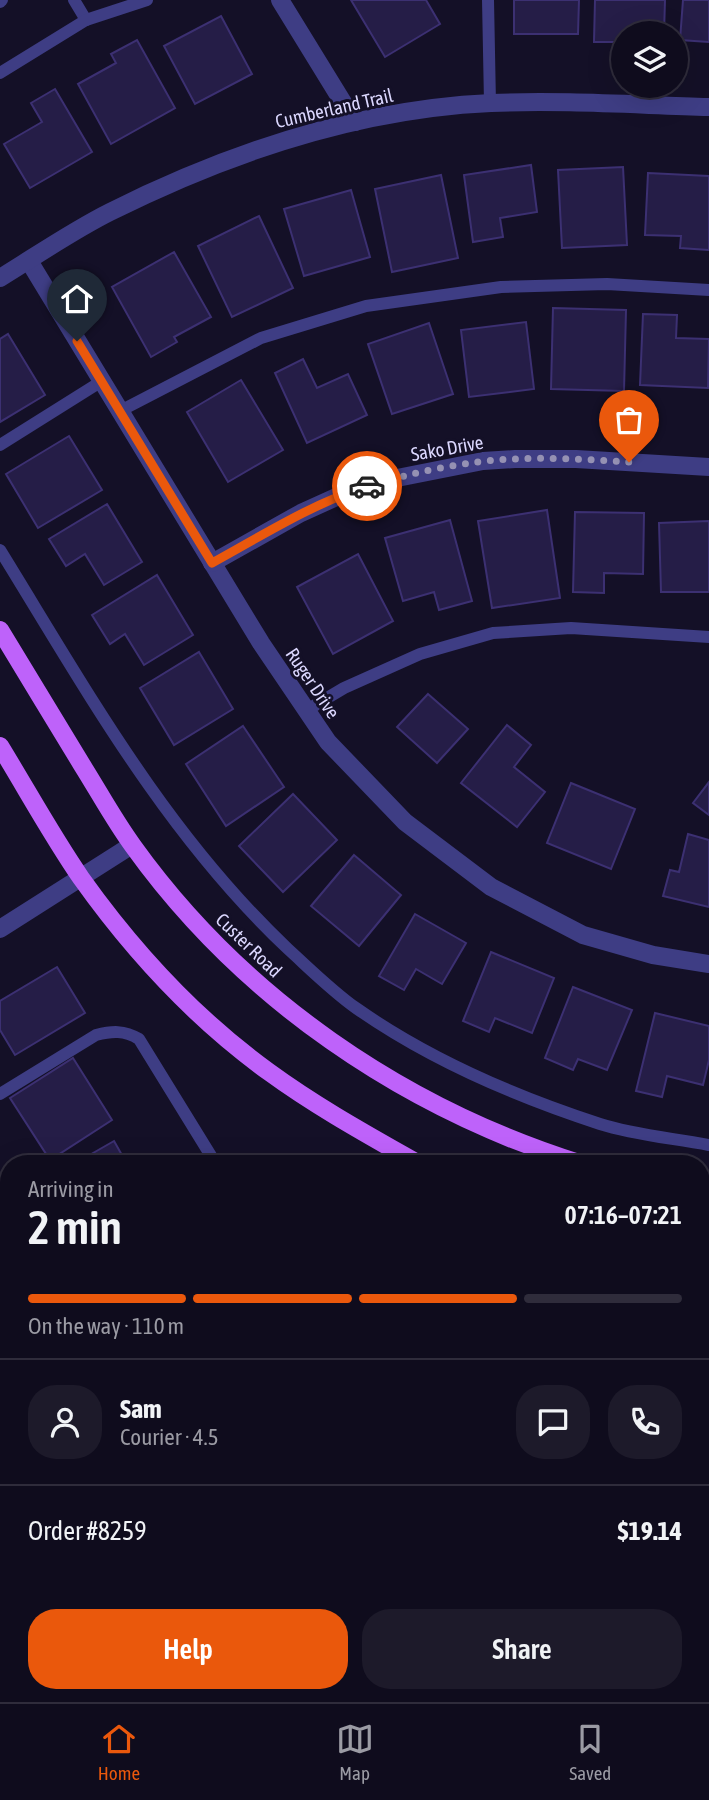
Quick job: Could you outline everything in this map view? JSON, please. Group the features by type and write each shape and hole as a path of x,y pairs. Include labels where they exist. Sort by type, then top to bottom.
{"main road":[{"name":"Custer Road","path":"0,630 132,845 179,905 219,948 271,995 326,1039 380,1073 528,1155"},
{"path":"0,746 81,877 123,933 167,983 267,1070 314,1103 404,1155"}],"street":[{"path":"281,0 355,122"},
{"name":"Cumberland Trail","path":"0,278 108,213 218,164 273,143 355,122 422,110 490,103 709,107"},
{"name":"Ruger Drive","path":"29,261 261,643 328,742 405,822 491,887 583,935 653,956 709,964"},
{"name":"Sako Drive","path":"212,563 301,513 343,494 387,480 484,461 576,459 709,467"},
{"path":"0,929 132,845"}],"lane":[{"path":"74,0 86,20"},
{"path":"0,74 86,20 147,0"},
{"path":"488,0 490,103"},
{"path":"120,411 261,338 366,306 501,286 607,284 709,290"},
{"path":"0,445 102,381"},
{"path":"0,551 131,762 191,844 257,919 355,1007 421,1049 480,1079 602,1125 709,1145"},
{"path":"307,710 344,688 420,654 493,633 571,628 709,637"},
{"path":"0,1094 96,1035 111,1031 128,1033 139,1039 210,1155"}],"building":[{"path":"351,0 426,0 440,24 385,57"},
{"path":"514,0 579,0 578,34 514,34"},
{"path":"595,0 665,0 664,21 611,21 611,42 594,42"},
{"path":"683,0 709,0 709,42 688,41 688,21 681,21"},
{"path":"221,16 252,74 195,104 164,46"},
{"path":"137,40 175,108 111,144 78,84 116,63 111,54"},
{"path":"55,89 92,152 30,188 4,144 42,122 31,103"},
{"path":"531,165 537,212 500,218 503,237 473,242 464,175"},
{"path":"623,167 627,245 562,248 558,170"},
{"path":"648,173 709,176 709,250 680,248 681,236 645,235"},
{"path":"441,175 458,258 392,272 375,189"},
{"path":"351,190 370,257 304,276 284,209"},
{"path":"259,216 293,288 232,317 198,246"},
{"path":"174,252 211,317 174,337 177,342 151,357 112,287"},
{"path":"553,308 626,310 624,391 551,389"},
{"path":"643,314 677,315 676,338 709,339 708,388 640,385"},
{"path":"526,322 534,389 469,397 461,330"},
{"path":"429,323 453,394 392,414 368,344"},
{"path":"8,334 45,395 0,422 0,339"},
{"path":"303,359 317,388 348,374 367,415 307,443 275,373"},
{"path":"241,380 283,450 228,482 187,412"},
{"path":"69,436 102,490 38,528 6,474"},
{"path":"107,504 142,562 104,585 85,554 66,566 49,539"},
{"path":"547,510 560,598 492,608 478,521"},
{"path":"575,512 644,513 643,574 604,573 604,593 573,592"},
{"path":"450,520 472,601 439,610 434,592 403,601 385,538"},
{"path":"709,521 709,592 661,592 659,523"},
{"path":"358,554 393,621 333,654 297,587"},
{"path":"157,575 193,635 144,665 125,634 110,644 92,615"},
{"path":"199,652 233,709 174,745 140,688"},
{"path":"428,694 468,729 437,763 397,727"},
{"path":"507,725 531,745 514,767 545,792 517,827 461,783"},
{"path":"243,726 284,787 226,826 186,764"},
{"path":"709,782 709,815 693,803"},
{"path":"571,783 635,809 611,869 547,843"},
{"path":"293,794 337,840 283,892 239,846"},
{"path":"688,834 709,840 709,907 663,896 670,870 679,872"},
{"path":"354,855 401,895 359,946 311,906"},
{"path":"415,914 466,943 442,984 416,969 404,990 379,976"},
{"path":"491,952 554,978 532,1033 495,1018 489,1032 463,1021"},
{"path":"57,967 85,1013 15,1055 0,1030 0,1001"},
{"path":"573,987 632,1010 607,1070 578,1059 573,1070 545,1058"},
{"path":"655,1013 709,1026 709,1060 703,1085 667,1076 662,1097 636,1091"},
{"path":"73,1058 112,1120 58,1155 47,1155 10,1098"},
{"path":"114,1141 122,1155 90,1155"}],"way so far":[{"path":"367,486 484,461 576,459 629,462"}],"route":[{"path":"77,341 212,563 301,513 367,486"}]}
